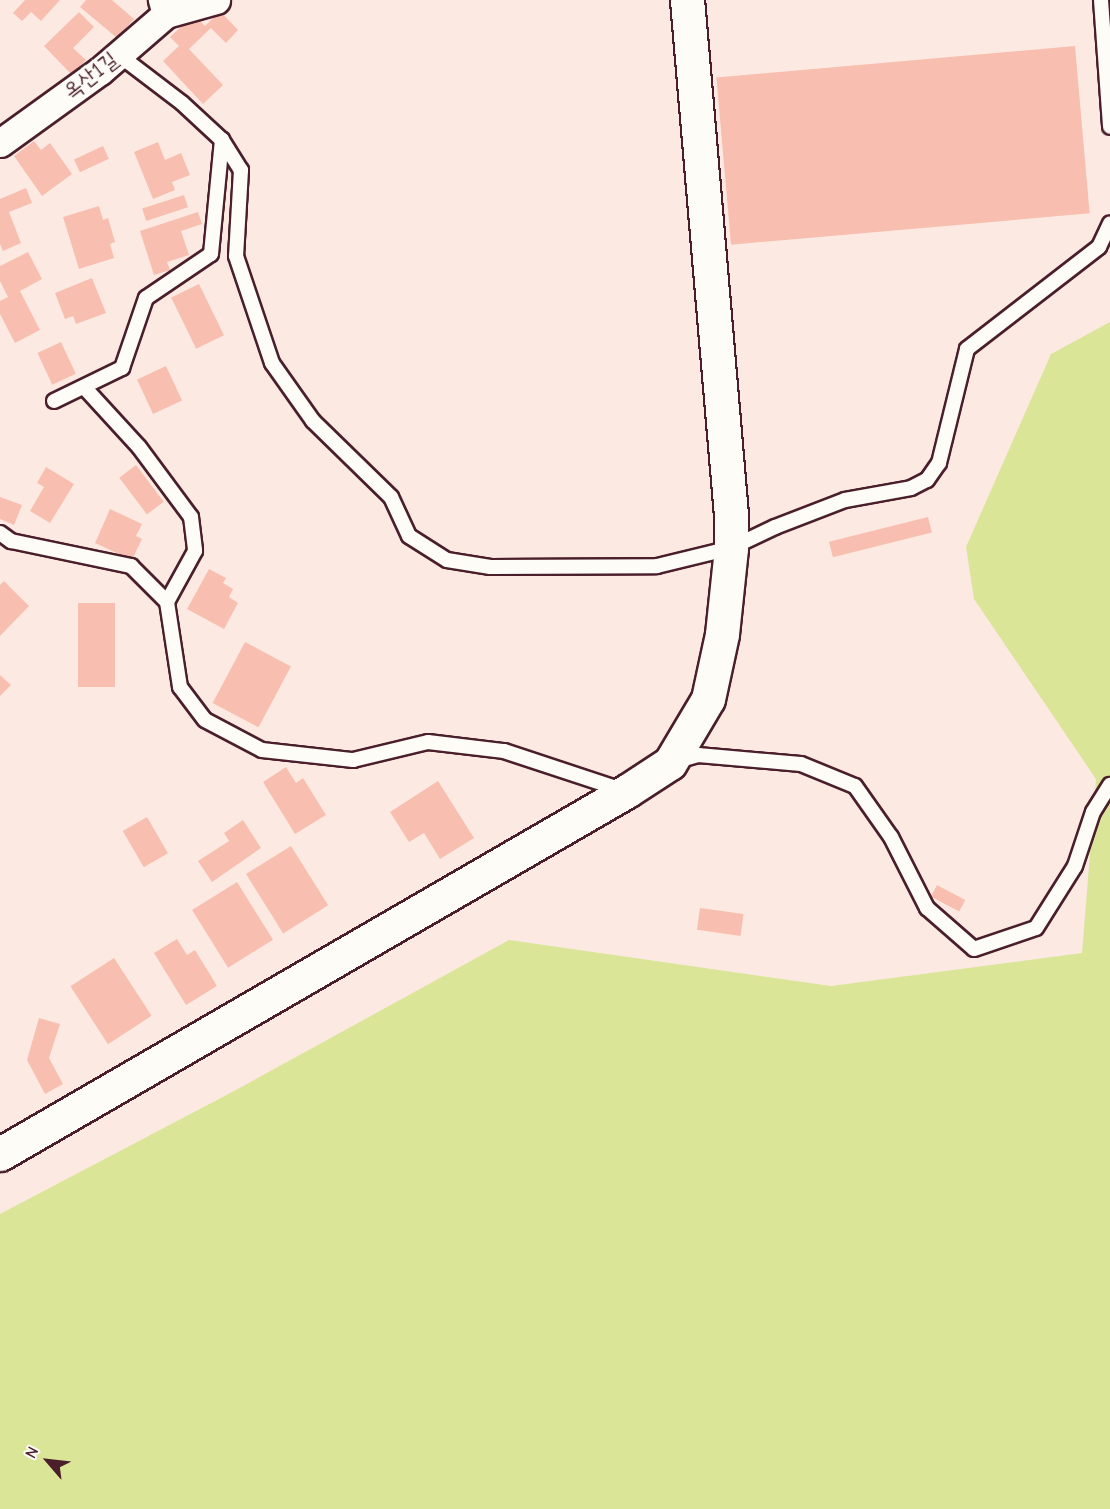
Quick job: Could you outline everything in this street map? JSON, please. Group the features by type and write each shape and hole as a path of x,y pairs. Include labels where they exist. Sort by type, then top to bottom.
{"street":[{"path":"164,7 216,0"},
{"path":"0,1154 627,791 670,763 708,699 722,634 731,548 731,515 687,0"},
{"name":"옥산1길","path":"0,143 119,55 164,7"}],"lane":[{"path":"1101,0 1110,127"},
{"path":"119,55 182,104 222,140 242,170 236,256 272,363 313,421 391,497 409,536 447,560 490,567 657,566 731,548 775,527 845,500 911,488 927,480 939,463 967,349 1099,247 1110,223"},
{"path":"54,401 122,368 146,298 211,254 222,140"},
{"path":"84,387 139,447 191,517 195,550 167,602"},
{"path":"0,533 11,541 131,566 167,602 180,687 205,720 262,750 353,760 428,742 504,751 627,791"},
{"path":"670,763 698,755 801,764 855,786 891,837 927,908 974,949 1036,928 1076,866 1093,812 1110,785"}],"green space":[{"path":"1110,322 1110,1509 0,1509 0,1214 236,1090 509,940 831,986 1082,953 1096,779 974,599 966,547 1051,354"}],"building":[{"path":"25,0 60,0 41,21 31,12 22,21 13,13"},
{"path":"86,0 112,0 134,19 117,38 80,7"},
{"path":"220,11 238,30 226,43 211,28 189,49 223,85 203,104 163,61 179,46 170,37 194,15 205,26"},
{"path":"79,12 94,27 73,48 86,60 72,75 44,46"},
{"path":"1075,46 1090,213 731,245 716,77"},
{"path":"34,141 41,150 50,143 72,174 42,196 14,156"},
{"path":"158,142 165,160 181,153 190,175 172,182 175,190 153,199 134,152"},
{"path":"103,146 109,159 80,172 74,160"},
{"path":"26,188 32,203 9,212 21,243 3,251 0,244 0,199"},
{"path":"184,195 188,207 146,221 142,209"},
{"path":"99,206 103,220 108,218 115,242 110,244 114,258 79,269 63,217"},
{"path":"198,212 202,224 181,231 189,255 167,262 170,270 154,275 140,231"},
{"path":"28,252 42,279 20,291 40,330 15,343 0,314 0,301 8,297 0,281 0,266"},
{"path":"92,278 106,313 76,324 73,316 65,319 55,293"},
{"path":"199,284 224,335 196,349 171,298"},
{"path":"61,342 76,374 52,385 37,353"},
{"path":"166,366 182,400 153,414 137,380"},
{"path":"136,465 164,502 147,514 119,478"},
{"path":"46,467 74,484 50,523 30,511 44,487 37,483"},
{"path":"0,497 22,505 14,525 0,519"},
{"path":"110,509 142,524 136,536 142,539 132,560 95,543"},
{"path":"928,517 932,533 833,557 829,542"},
{"path":"209,569 226,578 223,583 233,589 229,597 238,603 224,629 187,609"},
{"path":"4,581 29,606 0,636 0,585"},
{"path":"78,603 115,603 115,687 78,687"},
{"path":"245,642 291,666 259,727 213,703"},
{"path":"0,675 11,685 0,696"},
{"path":"286,767 296,783 303,778 326,815 295,834 263,782"},
{"path":"438,781 474,838 440,859 424,833 409,842 390,812"},
{"path":"147,817 168,853 144,867 123,831"},
{"path":"243,820 261,848 212,882 198,861 229,841 224,833"},
{"path":"291,846 328,905 283,933 246,874"},
{"path":"237,882 273,940 228,968 192,910"},
{"path":"937,885 965,900 959,912 931,896"},
{"path":"700,908 744,914 741,936 697,930"},
{"path":"177,939 187,955 195,950 217,986 186,1005 154,953"},
{"path":"114,958 152,1016 108,1044 70,986"},
{"path":"39,1018 60,1024 49,1058 63,1084 45,1094 27,1060"}]}
